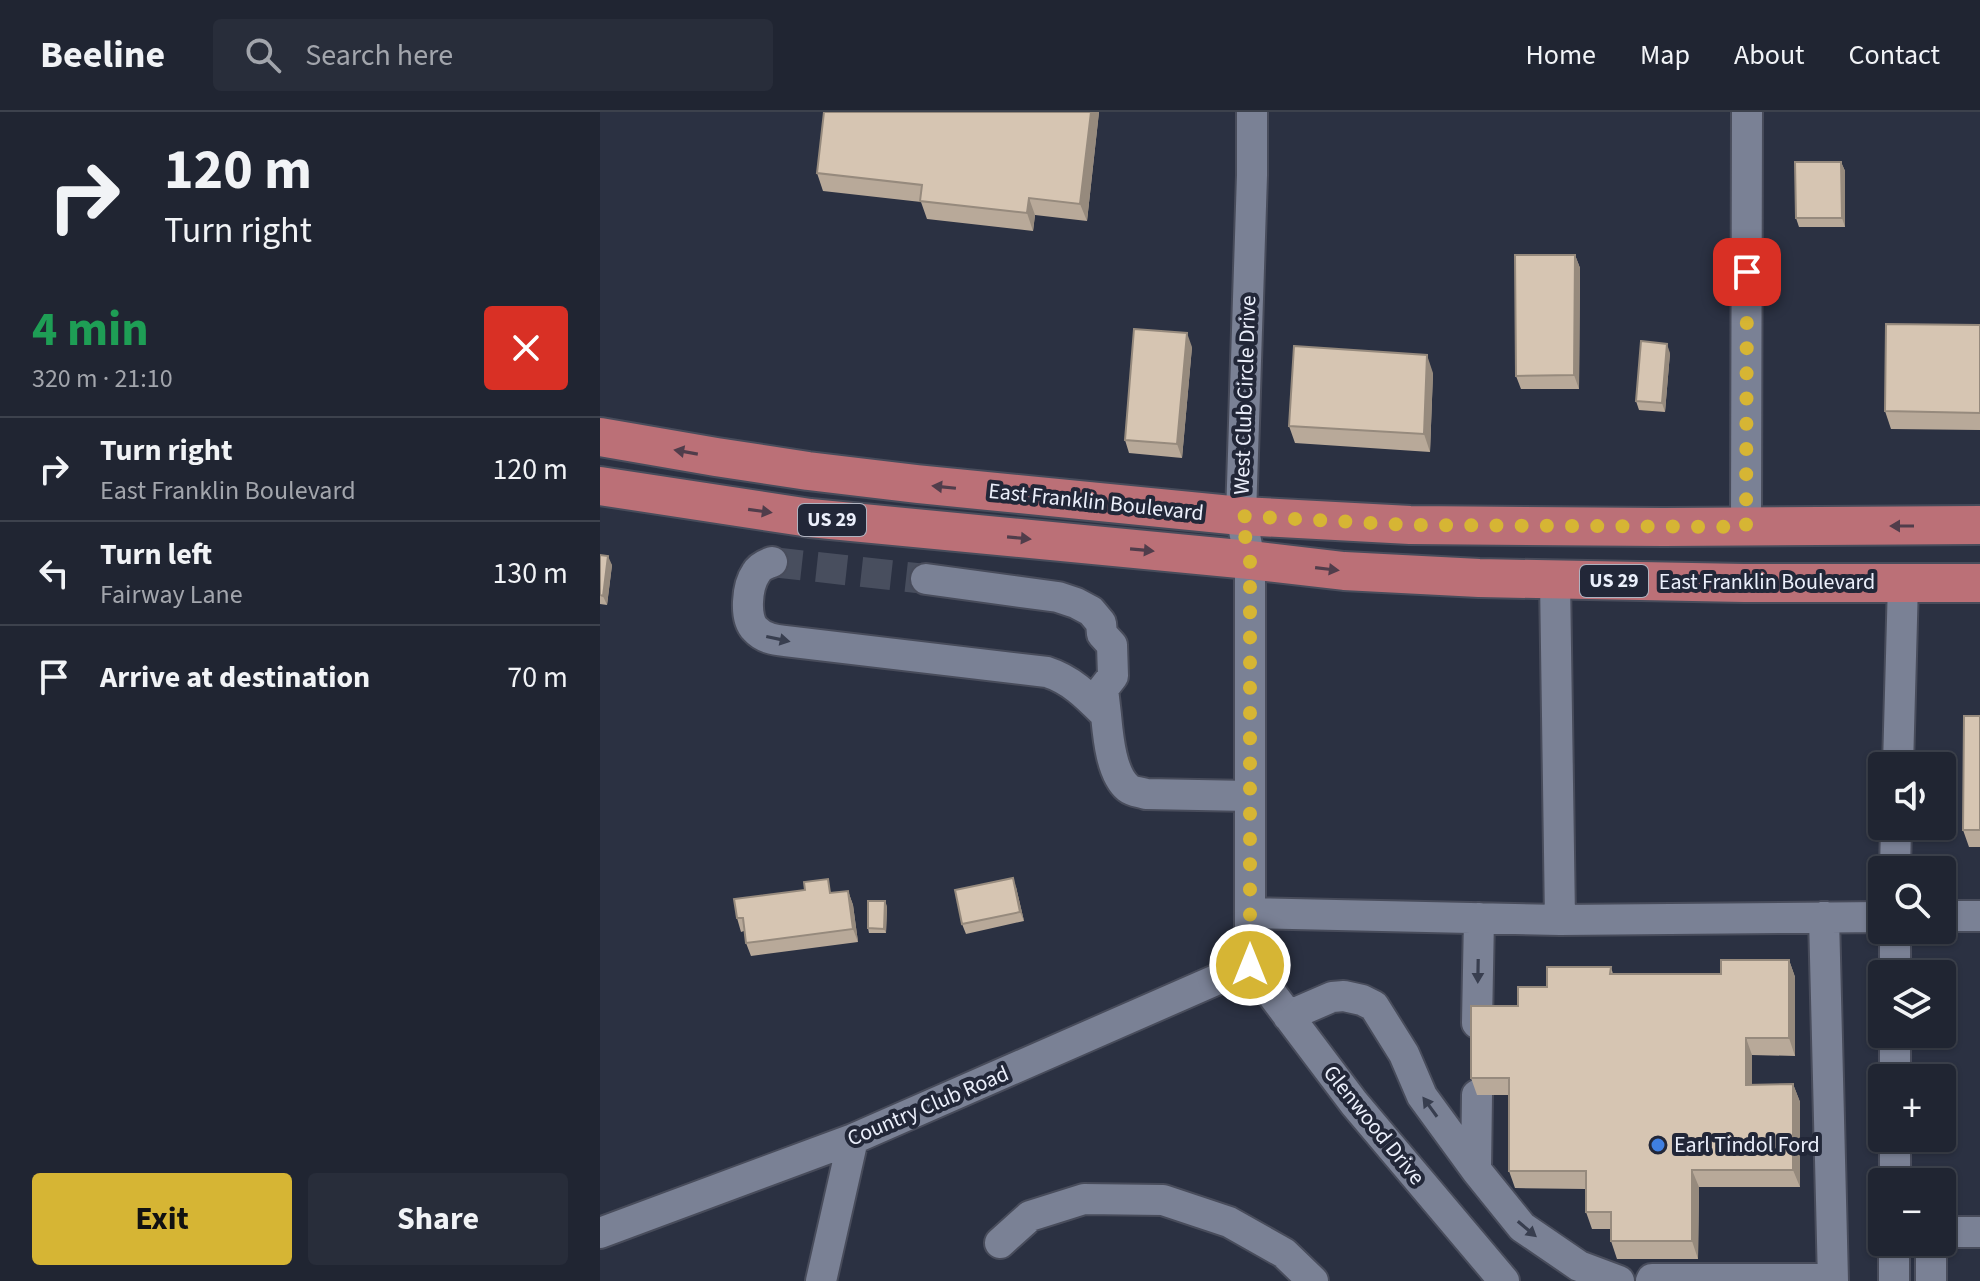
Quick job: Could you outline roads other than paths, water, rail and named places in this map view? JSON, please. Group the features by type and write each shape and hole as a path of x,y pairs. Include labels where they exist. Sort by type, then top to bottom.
{"main road":[{"name":"East Franklin Boulevard","path":"600,437 823,473 1241,516 1410,525 1980,525"},
{"name":"East Franklin Boulevard","path":"600,486 810,518 1344,571 1479,578 1980,583"}],"street":[{"name":"West Club Circle Drive","path":"1250,965 1250,560 1241,516 1252,112"},
{"path":"1746,527 1747,112"},
{"path":"772,562 755,573 751,586 747,614 752,627 761,635 785,641 1047,672 1063,677 1105,702"},
{"path":"926,579 1058,597 1091,611 1101,623 1102,634 1093,646 1094,678 1105,702 1110,748 1121,779 1131,790 1146,794 1250,796"},
{"path":"1555,579 1560,920"},
{"path":"1898,752 1903,583"},
{"path":"1250,913 1560,920 1868,917"},
{"path":"1956,916 1980,916"},
{"path":"1824,917 1833,1281"},
{"path":"1477,1023 1479,918"},
{"name":"Glenwood Drive","path":"1250,965 1354,1103 1504,1281"},
{"name":"Country Club Road","path":"600,1233 853,1139 1250,965"},
{"path":"1288,1016 1332,997 1353,998 1374,1006 1404,1054 1422,1096 1522,1227 1579,1266 1619,1281"},
{"path":"1476,1170 1477,1095"},
{"path":"821,1281 853,1139"},
{"path":"1000,1243 1030,1216 1084,1199 1163,1200 1229,1222 1284,1253 1313,1281"},
{"path":"1956,1232 1980,1232"},
{"path":"1894,1256 1894,1281"},
{"path":"1931,1256 1931,1281"},
{"path":"1651,1281 1821,1281"}],"tunnel":[{"path":"772,562 926,579"}],"place":[{"name":"Earl Tindol Ford","path":"1658,1145"}]}
